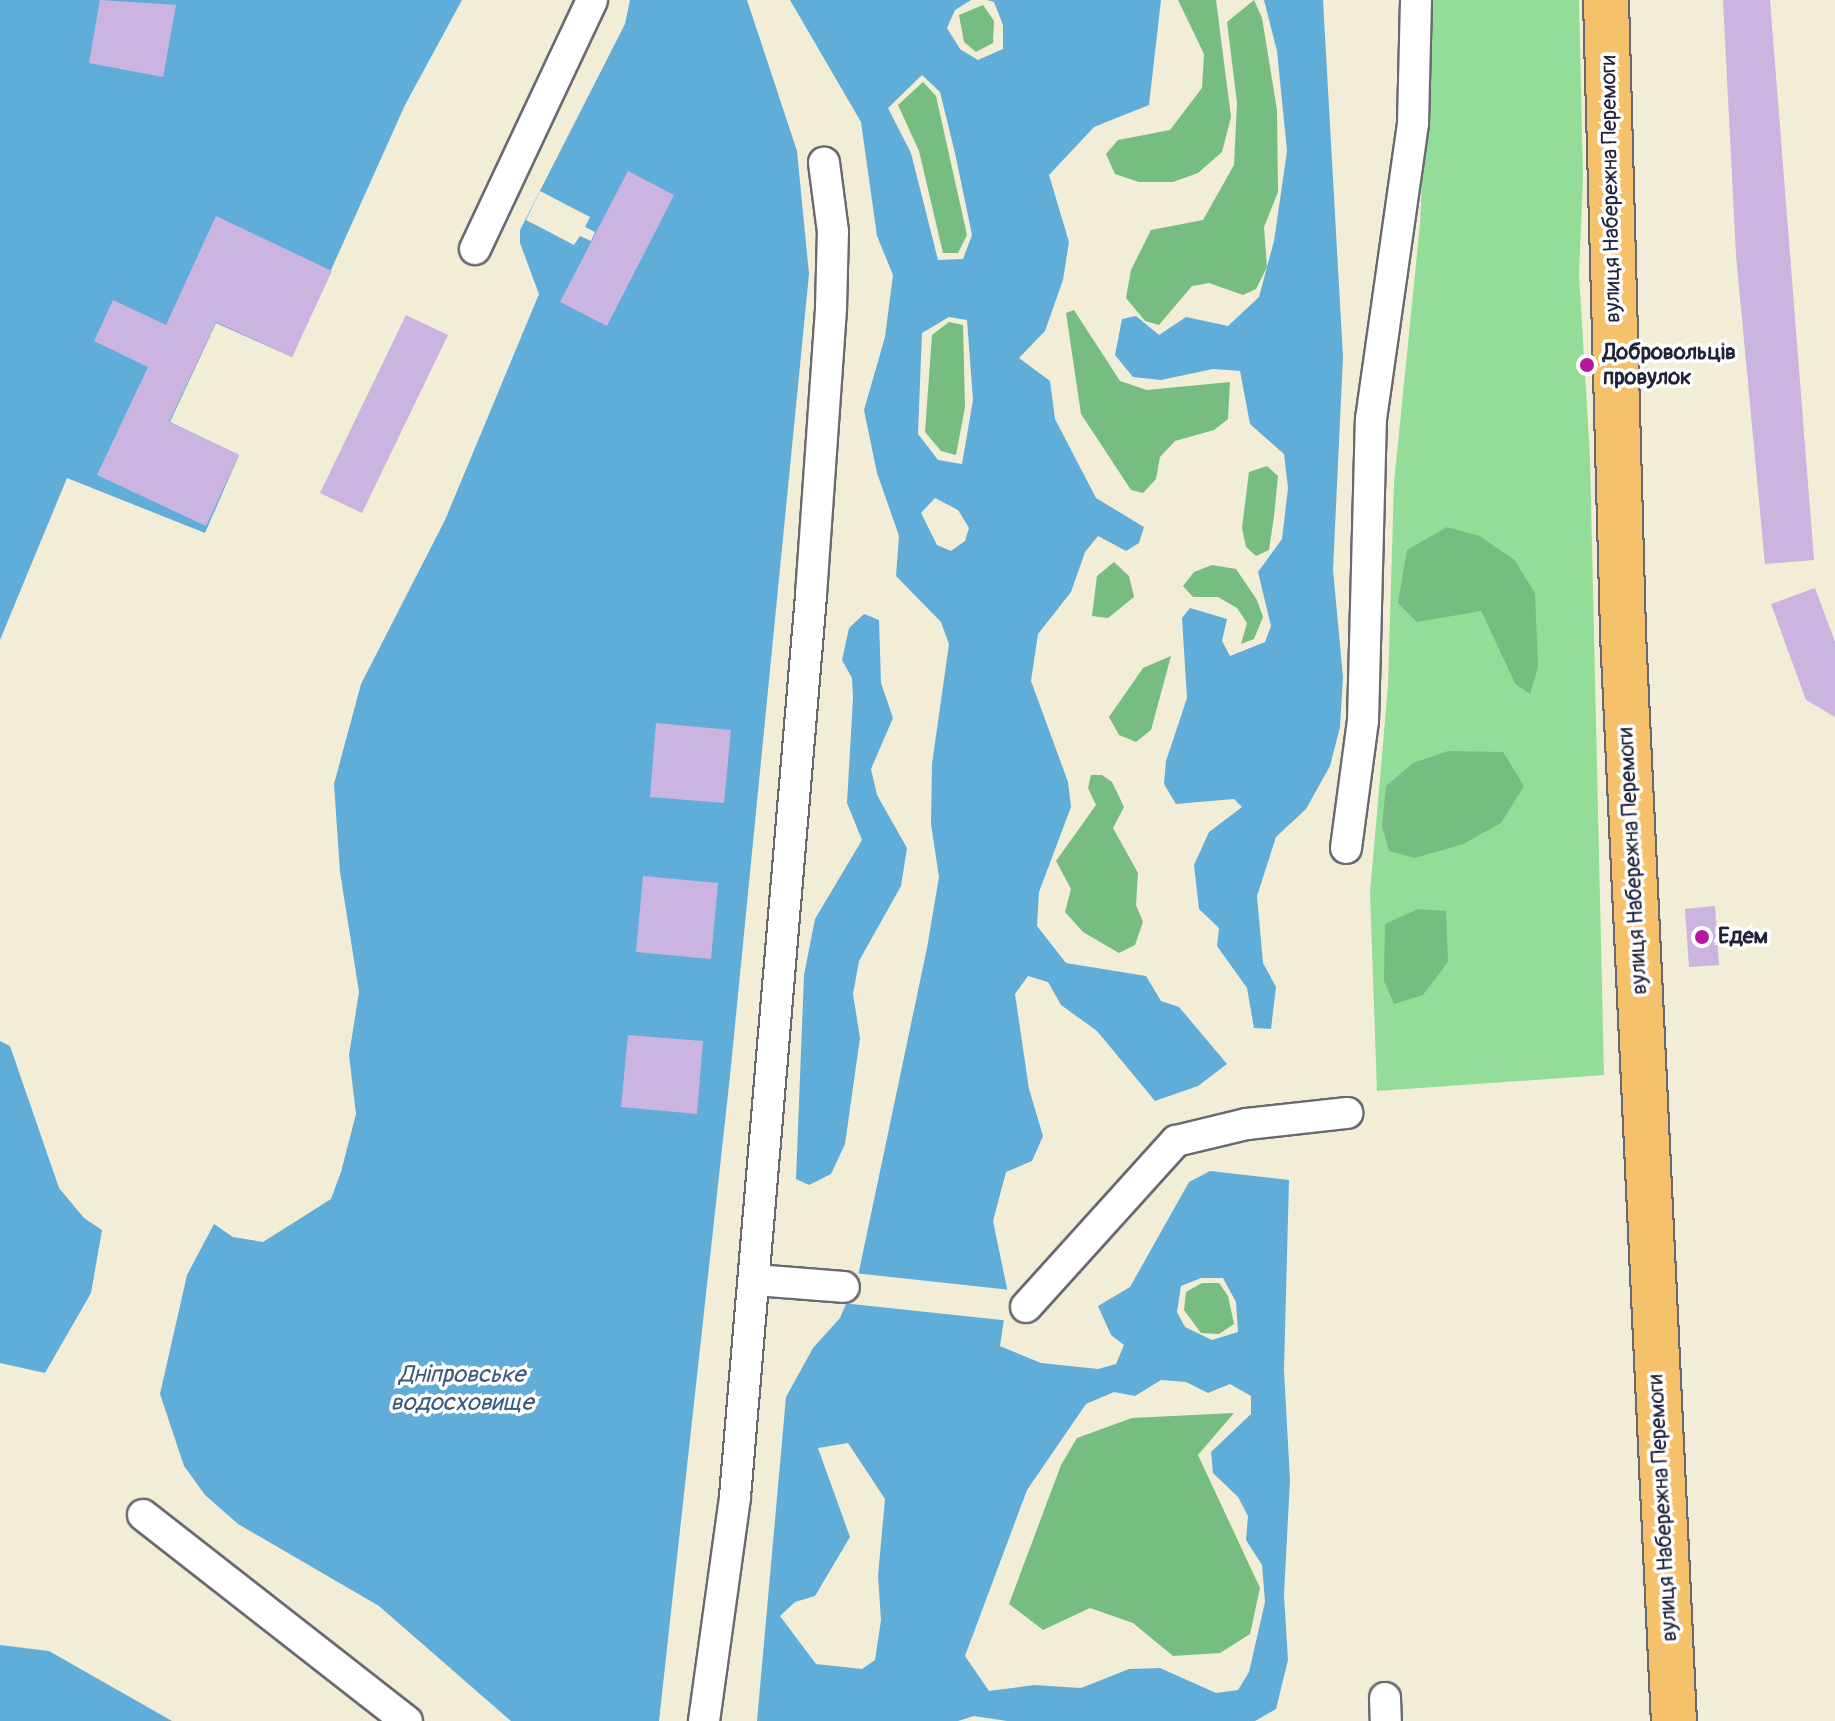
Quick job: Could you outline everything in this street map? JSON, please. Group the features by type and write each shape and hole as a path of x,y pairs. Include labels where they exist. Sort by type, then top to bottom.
{"main road":[{"name":"вулиця Набережна Перемоги","path":"1606,0 1623,633 1674,1721"}],"street":[{"path":"475,249 592,0"},
{"path":"1346,848 1363,721 1371,419 1413,123 1416,0"},
{"path":"704,1721 735,1497 755,1280 831,307 833,232 824,163"},
{"path":"1026,1307 1176,1141 1247,1124 1347,1113"},
{"path":"755,1280 844,1287"},
{"path":"143,1515 407,1721"}],"green space":[{"path":"1178,0 1216,0 1231,117 1222,152 1198,173 1173,182 1139,182 1115,174 1106,154 1118,140 1170,130 1202,88 1204,54"},
{"path":"1254,0 1262,18 1277,110 1278,192 1264,227 1267,267 1256,289 1243,295 1209,283 1192,286 1159,325 1145,321 1126,298 1131,270 1151,230 1203,220 1234,165 1237,103 1227,22"},
{"path":"1430,0 1579,0 1583,178 1579,274 1590,457 1604,1075 1377,1091 1370,893 1388,686 1394,483 1420,224","holes":["1480,536 1515,560 1535,593 1530,693 1515,684 1481,611 1450,615"]},
{"path":"983,5 994,21 993,43 976,52 964,42 959,15"},
{"path":"923,82 936,96 967,235 958,253 943,253 919,151 898,105"},
{"path":"1074,310 1120,381 1147,390 1230,382 1228,419 1214,430 1175,441 1160,457 1156,479 1143,493 1131,490 1081,414 1066,313"},
{"path":"949,322 963,325 965,407 956,455 941,451 925,432 932,335"},
{"path":"1267,466 1278,476 1274,516 1269,550 1256,556 1246,547 1242,528 1249,472"},
{"path":"1447,527 1480,536 1515,560 1535,593 1538,667 1530,694 1515,684 1481,611 1417,622 1398,603 1407,550"},
{"path":"1114,562 1129,576 1134,597 1108,618 1092,616 1097,576"},
{"path":"1212,565 1236,569 1257,600 1263,617 1254,639 1241,644 1247,623 1237,608 1218,597 1193,597 1183,586 1194,572"},
{"path":"1171,656 1151,730 1136,742 1119,735 1109,717 1143,668"},
{"path":"1448,751 1503,752 1524,786 1501,823 1463,844 1415,858 1389,851 1382,826 1386,786 1413,763"},
{"path":"1091,775 1102,775 1112,782 1124,807 1113,828 1138,873 1136,905 1143,922 1135,945 1119,953 1083,932 1065,912 1071,889 1056,861 1096,805 1088,788"},
{"path":"1418,909 1446,911 1448,962 1423,995 1394,1004 1384,981 1385,924"},
{"path":"1202,1283 1219,1283 1228,1296 1234,1324 1219,1334 1201,1333 1184,1310 1186,1292"},
{"path":"1234,1413 1198,1455 1260,1588 1250,1634 1220,1653 1173,1656 1133,1623 1090,1608 1043,1630 1009,1604 1061,1465 1077,1438 1132,1418"}],"water":[{"path":"0,0 462,0 405,105 292,357 216,323 170,422 239,455 205,533 67,478 0,640"},
{"name":"Дніпровське водосховище","path":"630,0 747,0 797,151 809,274 730,1076 659,1721 511,1721 379,1606 238,1524 205,1495 184,1466 160,1394 187,1275 214,1224 233,1237 263,1242 331,1199 341,1172 356,1114 349,1055 359,992 340,872 334,784 361,684 445,520 539,294 520,243 520,230 625,24"},
{"path":"790,0 971,0 955,10 947,28 960,49 978,60 1003,49 1003,25 994,2 987,0 1161,0 1149,105 1094,127 1049,175 1069,242 1063,280 1045,331 1019,358 1050,381 1055,419 1096,498 1144,527 1139,543 1126,551 1098,536 1085,552 1071,592 1038,634 1031,681 1068,782 1071,807 1039,892 1037,926 1066,963 1146,976 1161,1001 1179,1007 1227,1064 1198,1086 1155,1101 1097,1031 1061,1005 1048,982 1028,976 1015,994 1029,1089 1043,1136 1032,1161 1006,1172 993,1221 1008,1293 1000,1346 1041,1363 1098,1369 1116,1364 1124,1345 1111,1335 1098,1306 1130,1287 1189,1182 1210,1171 1289,1180 1284,1370 1290,1480 1284,1595 1288,1660 1276,1709 1255,1721 1007,1721 974,1716 958,1721 757,1721 786,1397 813,1348 840,1318 858,1276 939,877 931,824 932,764 949,644 941,622 896,576 899,536 877,473 864,410 885,337 893,275 877,236 861,122","holes":["922,75 940,92 972,235 963,259 938,260 911,153 888,108","949,317 967,320 973,400 962,464 938,460 918,434 922,333","935,498 958,510 969,528 965,541 951,551 937,545 921,513","1201,1278 1223,1278 1236,1302 1238,1332 1212,1340 1185,1327 1177,1312 1181,1286","1161,1380 1186,1382 1208,1393 1230,1384 1251,1396 1251,1414 1211,1452 1213,1473 1238,1497 1248,1516 1246,1540 1262,1565 1265,1602 1249,1672 1238,1690 1216,1693 1160,1668 1129,1669 1081,1688 1034,1685 989,1691 965,1656 1027,1490 1086,1404 1114,1392 1135,1396","848,1443 885,1499 878,1576 881,1620 875,1660 862,1669 816,1664 780,1616 795,1602 815,1596 850,1537 818,1448"]},
{"path":"1264,0 1323,0 1343,357 1333,570 1343,677 1340,727 1330,766 1306,809 1276,837 1257,896 1263,963 1276,987 1271,1029 1254,1028 1247,988 1217,946 1219,928 1199,909 1194,865 1209,832 1242,807 1234,799 1176,804 1164,784 1166,761 1187,698 1182,618 1190,608 1227,619 1222,641 1230,656 1265,642 1271,626 1258,572 1282,539 1288,488 1284,454 1250,424 1240,371 1213,369 1161,380 1133,377 1115,355 1122,319 1136,316 1159,335 1186,317 1228,326 1259,297 1274,241 1287,151 1277,51"},
{"path":"864,614 879,620 881,683 893,718 871,769 877,795 907,848 901,886 859,961 853,994 860,1038 845,1144 831,1174 809,1185 796,1179 804,975 815,919 862,840 847,803 853,698 852,678 842,660 849,628"},
{"path":"0,1041 10,1046 59,1188 84,1218 102,1230 91,1293 45,1373 0,1363"},
{"path":"0,1645 49,1651 172,1721 0,1721"}],"pier":[{"path":"540,191 590,217 585,227 595,232 591,241 580,236 574,245 526,220"},
{"path":"854,1273 1011,1290 1011,1321 842,1303"}],"building":[{"path":"100,0 176,5 163,77 89,63"},
{"path":"1723,0 1770,0 1814,560 1765,564 1736,255"},
{"path":"628,171 674,195 607,326 560,302"},
{"path":"216,216 332,271 292,357 216,322 169,422 239,455 206,526 97,475 148,367 94,341 113,300 166,325"},
{"path":"406,315 448,335 362,513 320,493"},
{"path":"1815,588 1835,642 1835,717 1806,700 1771,604"},
{"path":"656,723 731,730 724,803 650,797"},
{"path":"643,876 718,883 711,959 636,952"},
{"name":"Едем","path":"1715,906 1719,965 1689,967 1685,909"},
{"path":"628,1035 703,1041 697,1114 621,1107"}],"place":[{"name":"Добровольців провулок","path":"1587,365"},
{"name":"Едем","path":"1702,937"}]}
